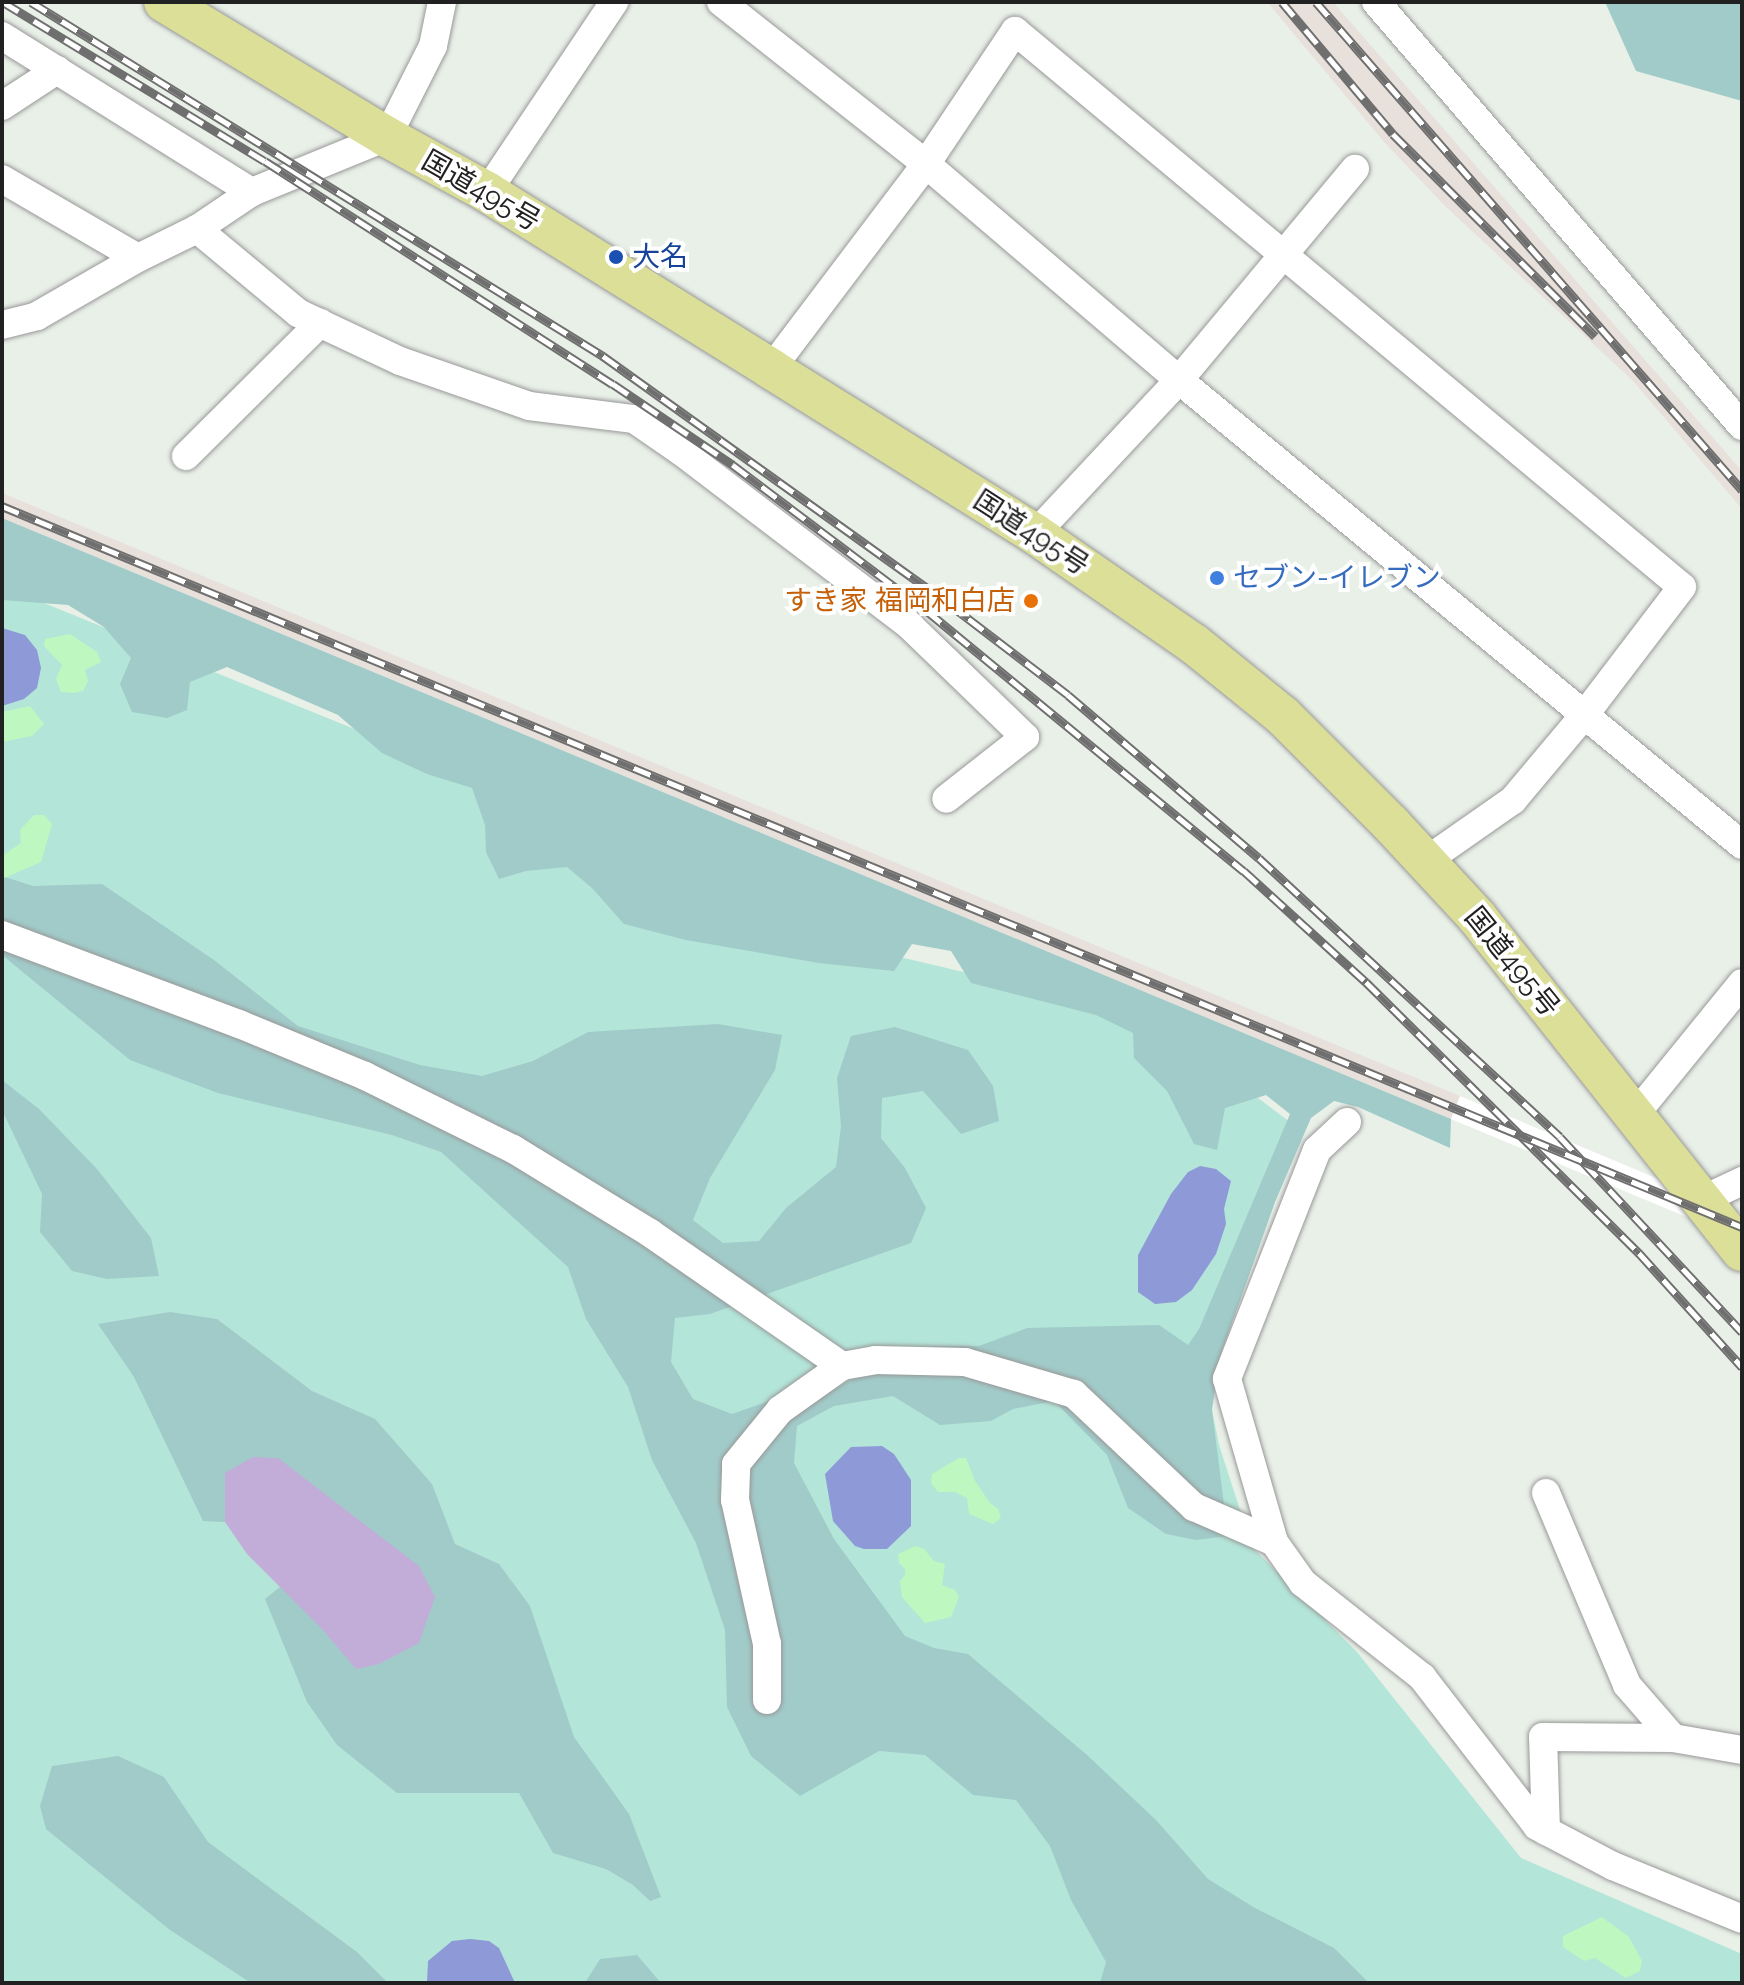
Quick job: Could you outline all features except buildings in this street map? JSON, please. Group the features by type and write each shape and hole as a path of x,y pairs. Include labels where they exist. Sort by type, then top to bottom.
{"highway":[{"name":"国道495号","path":"164,2 208,13 387,137 487,192 1035,534 1194,644 1283,716 1426,861 1486,928 1742,1251"}],"street":[{"path":"2,325 37,316 138,258 197,229 252,192 387,137 433,46 442,2"},
{"path":"487,192 614,2"},
{"path":"721,2 926,164 1179,380 1586,713 1742,845"},
{"path":"1376,2 1742,426"},
{"path":"771,369 926,164 1015,31 1682,587 1586,713 1513,800 1426,861"},
{"path":"2,36 252,192"},
{"path":"2,106 57,70"},
{"path":"1035,534 1179,380 1355,169"},
{"path":"2,179 138,258"},
{"path":"197,229 298,313 400,361 529,406 634,419 682,452 910,626 1025,737 946,799"},
{"path":"186,456 320,323"},
{"path":"2,935 239,1024 365,1076 513,1149 650,1233 842,1366"},
{"path":"1634,1116 1742,983"},
{"path":"1347,1122 1317,1150 1227,1379 1274,1542 1303,1583 1422,1677 1537,1826 1613,1866 1742,1919"},
{"path":"1700,1201 1742,1181"},
{"path":"767,1700 767,1644 735,1500 736,1464 780,1410 842,1366 875,1360 965,1362 1074,1394 1194,1507 1274,1542"},
{"path":"1546,1493 1627,1685 1673,1738"},
{"path":"1546,1831 1543,1737 1673,1738 1742,1750"}],"shaded area":[{"path":"1267,2 1333,2 1742,471 1742,509 1633,381 1444,205 1384,142"},
{"path":"1605,2 1742,2 1742,101 1636,71"},
{"path":"2,493 1460,1096 1451,1119 2,518"},
{"path":"2,518 1451,1119 1450,1148 1358,1107 1334,1101 1311,1118 1275,1202 1220,1357 1212,1410 1228,1536 1196,1540 1166,1534 1128,1508 1107,1455 1054,1401 1013,1409 991,1421 940,1425 893,1396 834,1406 797,1426 794,1463 834,1539 905,1636 934,1648 968,1654 1087,1755 1156,1820 1208,1879 1255,1908 1334,1948 1369,1983 1100,1983 1106,1962 1071,1900 1050,1846 1016,1800 973,1795 925,1755 879,1751 800,1796 751,1756 727,1707 725,1630 696,1543 652,1460 628,1387 586,1319 568,1267 441,1152 392,1135 218,1093 130,1060 2,955 2,876 33,886 102,884 214,960 298,1026 420,1065 482,1076 533,1061 588,1032 718,1024 782,1035 775,1070 710,1178 693,1220 723,1243 759,1241 786,1208 836,1167 841,1126 837,1078 851,1036 895,1027 968,1050 993,1086 999,1121 961,1134 923,1091 882,1098 881,1138 905,1168 926,1208 911,1243 710,1314 675,1318 671,1362 693,1399 732,1414 775,1399 831,1391 863,1373 936,1346 979,1346 1027,1328 1159,1325 1188,1345 1199,1329 1290,1114 1266,1095 1225,1108 1217,1150 1194,1144 1167,1091 1134,1058 1133,1033 1096,1015 971,983 951,951 912,944 894,971 819,963 686,940 624,924 592,888 567,867 526,871 499,879 486,852 485,825 472,788 427,774 382,753 338,715 227,667 190,682 187,710 167,718 132,712 120,684 131,658 104,627 68,605 2,600"},
{"path":"2,586 505,790 660,901 1148,1015 1299,1129 1201,1355 1219,1445 1252,1547 1357,1652 1521,1858 1742,1954 1742,1983 2,1983"},
{"path":"2,628 25,635 37,650 41,668 37,688 24,699 2,706"},
{"path":"2,1080 39,1109 97,1169 151,1238 159,1276 107,1279 72,1271 40,1232 42,1194 2,1110"},
{"path":"1200,1166 1216,1169 1231,1181 1224,1209 1226,1224 1216,1254 1192,1290 1176,1302 1155,1304 1138,1292 1138,1255 1171,1194 1188,1172"},
{"path":"170,1312 217,1319 312,1391 375,1419 432,1484 455,1544 499,1564 530,1606 574,1737 629,1814 661,1897 650,1901 633,1885 606,1869 553,1853 519,1793 397,1793 337,1745 307,1702 265,1599 290,1579 225,1473 225,1522 203,1521 134,1377 98,1324"},
{"path":"882,1446 894,1454 911,1480 911,1526 887,1549 864,1549 855,1546 833,1521 825,1474 851,1447"},
{"path":"253,1457 278,1458 419,1566 435,1597 419,1643 379,1664 356,1669 323,1630 247,1554 225,1522 225,1473"},
{"path":"118,1756 164,1777 208,1842 357,1952 388,1983 251,1983 170,1930 46,1829 40,1806 52,1766"},
{"path":"452,1941 489,1941 499,1948 515,1983 427,1983 428,1961"},
{"path":"637,1955 661,1983 585,1983 600,1959"}],"sand":[{"path":"70,634 97,652 101,662 85,670 88,681 83,691 73,693 61,692 56,679 62,665 44,646 45,639"},
{"path":"30,706 44,724 32,736 2,742 2,712"},
{"path":"34,815 44,815 52,824 41,862 2,879 2,856 21,843 20,830"},
{"path":"959,1458 966,1458 975,1481 998,1509 1001,1518 993,1524 969,1514 967,1498 955,1492 938,1492 931,1483 932,1474"},
{"path":"915,1546 924,1549 934,1561 945,1564 942,1585 955,1590 959,1597 951,1617 925,1623 902,1597 900,1581 905,1569 899,1563 898,1554"},
{"path":"1602,1917 1629,1937 1642,1961 1640,1971 1626,1978 1595,1958 1584,1961 1563,1947 1563,1936"}],"pier":[{"path":"1460,1096 1742,1214 1742,1240 1451,1119"}],"railway":[{"path":"3,2 265,161 613,384 733,465 927,611 1244,871 1366,982 1639,1253 1742,1367"},
{"path":"31,2 603,356 940,597 1068,695 1259,858 1560,1137 1742,1332"},
{"path":"1282,2 1393,134 1595,336"},
{"path":"1316,2 1742,490"},
{"path":"2,506 1742,1227"}],"place":[{"name":"大名","path":"616,257"},
{"name":"セブン-イレブン","path":"1217,578"},
{"name":"すき家 福岡和白店","path":"1031,601"}]}
